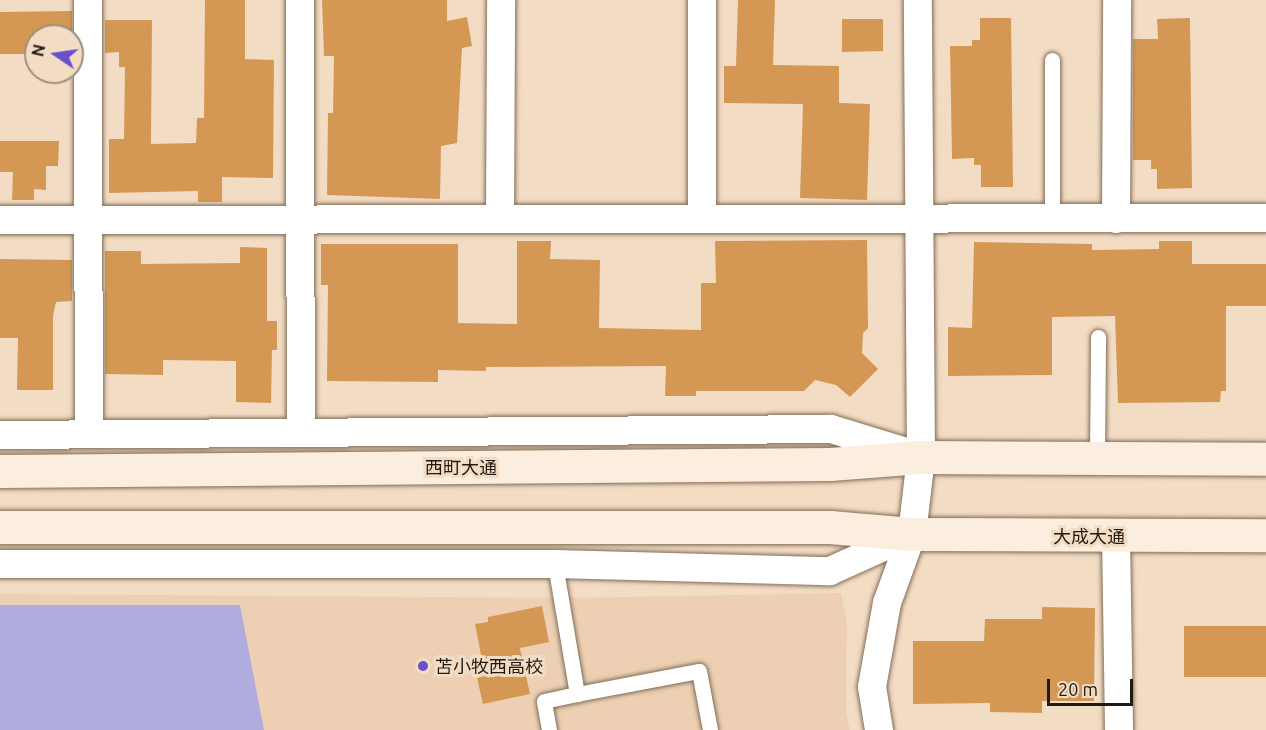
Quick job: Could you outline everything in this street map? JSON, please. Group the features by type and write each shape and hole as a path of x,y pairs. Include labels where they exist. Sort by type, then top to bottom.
{"street":[{"path":"88,0 88,434"},
{"path":"300,0 301,433"},
{"path":"500,217 501,0"},
{"path":"702,0 702,217"},
{"path":"879,730 872,687 885,613 912,534 921,457 918,0"},
{"path":"1116,219 1117,0"},
{"path":"0,220 300,217 702,217 921,220 1266,218"},
{"path":"0,435 831,429 921,457 1266,459"},
{"name":"西町大通","path":"0,471 830,464 921,457"},
{"path":"0,527 830,526 912,534"},
{"path":"0,564 555,564 830,571 912,534"},
{"name":"大成大通","path":"912,534 1116,537 1266,535"},
{"path":"1116,537 1119,730"}],"lane":[{"path":"1052,60 1052,220"},
{"path":"1097,459 1098,337"},
{"path":"555,564 577,694"},
{"path":"549,730 544,701 699,671 710,730"}],"shaded area":[{"name":"苫小牧西高校","path":"841,593 847,622 846,711 850,730 0,730 0,594 564,598"},
{"path":"0,605 240,605 264,730 0,730"}],"building":[{"path":"205,0 245,0 245,59 274,60 273,178 222,177 222,202 198,202 198,191 109,193 109,139 124,139 125,67 119,67 119,52 105,53 105,20 152,20 151,144 196,143 197,118 204,118"},
{"path":"322,0 447,0 447,21 467,17 472,46 462,48 457,143 441,146 440,199 327,195 328,113 333,113 334,56 324,56"},
{"path":"738,0 775,0 773,65 839,66 839,103 870,104 867,200 800,198 803,104 724,103 724,66 736,66"},
{"path":"72,11 72,24 24,24 24,54 0,54 0,12"},
{"path":"980,18 1011,18 1013,187 981,187 981,165 974,165 974,158 952,159 950,46 972,46 972,40 980,40"},
{"path":"1190,18 1192,188 1157,189 1157,169 1151,169 1151,160 1133,160 1133,39 1158,39 1157,19"},
{"path":"842,19 883,19 883,51 842,52"},
{"path":"0,141 59,141 58,166 46,166 46,190 34,189 34,200 12,200 13,172 0,172"},
{"path":"867,240 868,328 863,333 862,353 878,369 850,397 836,385 815,380 804,391 696,391 696,396 665,396 666,366 486,367 486,371 438,370 438,382 327,381 328,285 321,285 321,244 458,244 458,323 517,324 517,241 551,241 550,259 600,260 599,328 701,330 701,283 716,283 715,241"},
{"path":"1159,241 1192,241 1192,264 1266,264 1266,306 1226,306 1226,391 1221,391 1220,402 1118,403 1115,316 1052,317 1052,375 948,376 948,327 972,328 974,242 1092,244 1092,250 1159,249"},
{"path":"240,247 267,248 267,321 277,321 277,350 272,350 271,403 236,402 236,361 163,360 163,375 105,374 105,251 141,251 141,264 240,263"},
{"path":"0,259 72,260 72,301 56,302 53,316 53,390 17,390 18,338 0,338"},
{"path":"542,606 549,642 520,648 530,694 483,704 477,678 485,676 475,624 488,622 488,617"},
{"path":"1042,607 1095,608 1094,701 1042,701 1042,713 990,712 990,703 913,704 913,641 984,641 985,619 1042,619"},
{"path":"1184,626 1266,626 1266,677 1184,677"}],"place":[{"name":"苫小牧西高校","path":"423,666"}]}
